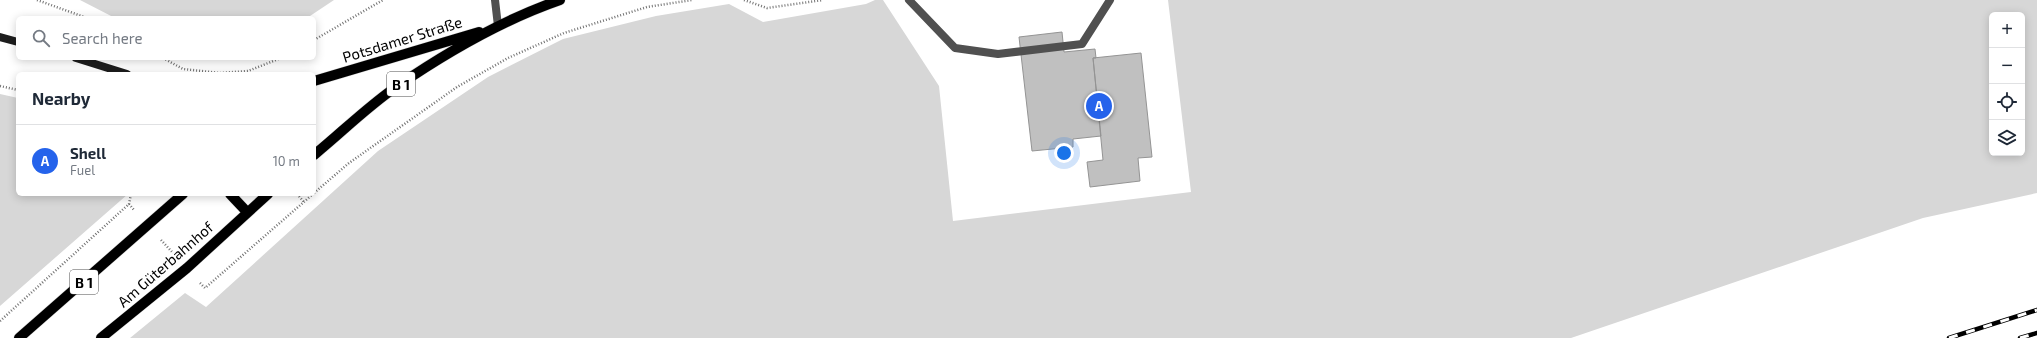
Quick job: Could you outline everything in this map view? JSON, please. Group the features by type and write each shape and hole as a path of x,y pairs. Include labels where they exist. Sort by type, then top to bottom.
{"main road":[{"name":"Potsdamer Straße","path":"316,153 395,88 449,52 509,20 560,0"},
{"name":"Potsdamer Straße","path":"316,80 498,26"},
{"name":"B 1","path":"19,338 181,196"},
{"path":"232,196 247,212 266,196"},
{"name":"Am Güterbahnhof","path":"101,338 187,268 247,212"}],"street":[{"path":"0,37 16,41"},
{"path":"83,60 121,72"},
{"path":"102,65 109,72"}],"lane":[{"path":"495,0 498,26"},
{"path":"909,0 955,48 998,54 1082,44 1110,0"}],"path":[{"path":"37,0 81,16"},
{"path":"316,39 383,0"},
{"path":"316,190 349,163 457,87 508,58 564,33 579,28 647,7 692,0"},
{"path":"744,0 767,8 823,0"},
{"path":"167,60 183,69 205,72"},
{"path":"239,72 248,71 276,60"},
{"path":"0,86 16,90"},
{"path":"0,321 129,204 131,196"},
{"path":"299,196 304,202"},
{"path":"187,268 205,288 310,196"}],"shaded area":[{"path":"80,0 334,0 310,16 111,16"},
{"path":"875,0 883,0 939,86 953,221 1191,192 1168,0 2037,0 2037,193 1923,218 1571,338 130,338 185,293 206,307 378,151 488,77 563,39 656,16 729,4 763,22 866,4"},
{"path":"0,94 16,98 16,196 126,196 0,306"}],"building":[{"path":"1062,32 1064,52 1095,49 1096,58 1093,58 1101,136 1073,139 1073,147 1032,151 1019,37"},
{"path":"1141,53 1152,157 1138,158 1140,181 1090,187 1087,162 1103,160 1093,58"}],"railway":[{"path":"1949,338 2037,310"},
{"path":"2020,338 2037,333"}],"place":[{"name":"Shell","path":"1099,106"}]}
